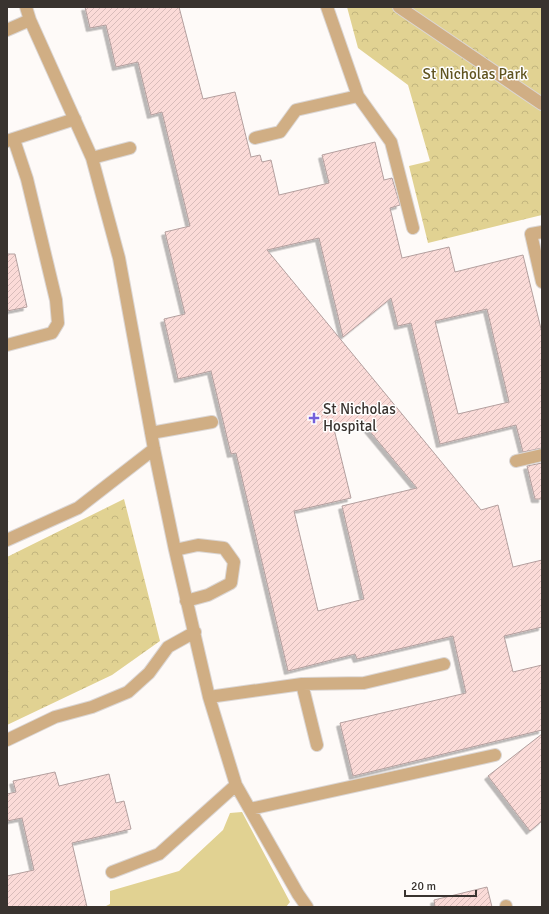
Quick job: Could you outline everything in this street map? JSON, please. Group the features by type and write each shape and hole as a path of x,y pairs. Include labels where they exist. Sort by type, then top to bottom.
{"lane":[{"path":"26,7 30,20 92,158 120,258 154,449 186,601 195,632 209,697 236,785 298,894 307,907"},
{"path":"328,7 358,96 391,142 413,228"},
{"path":"399,7 542,104"},
{"path":"7,30 30,20"},
{"path":"255,138 280,132 296,110 358,96"},
{"path":"7,345 52,333 58,323 56,300 30,191 10,140 75,119"},
{"path":"92,158 130,148"},
{"path":"542,232 531,234 542,282"},
{"path":"151,433 212,422"},
{"path":"7,540 78,508 154,449"},
{"path":"516,461 542,455"},
{"path":"175,550 198,545 224,548 234,562 230,583 208,595 186,601"},
{"path":"7,740 55,717 92,708 128,692 148,674 168,647 195,632"},
{"path":"209,697 302,684 364,683 444,664"},
{"path":"302,684 317,744"},
{"path":"250,809 494,755"},
{"path":"112,872 159,854 236,785"}],"green space":[{"name":"St Nicholas Park","path":"347,7 542,7 542,215 428,243 409,166 430,161 408,85 358,48"},
{"path":"124,499 160,641 112,675 7,725 7,557"},
{"path":"242,812 290,902 286,907 104,907 110,904 110,891 179,871 223,830 230,813"}],"building":[{"name":"St Nicholas Hospital","path":"85,7 179,7 203,99 235,92 251,157 260,155 262,162 271,160 279,195 329,183 322,155 375,142 384,180 392,178 400,205 390,208 402,258 449,247 455,272 523,255 542,333 542,448 523,452 516,425 440,444 411,323 398,326 391,298 343,337 319,238 267,250 481,510 498,505 513,567 542,560 542,627 504,636 513,672 542,665 542,730 353,776 340,723 466,693 453,636 357,659 355,654 288,671 236,453 231,454 211,371 178,379 164,319 185,314 165,232 190,226 162,112 151,115 138,62 116,67 106,25 90,28","holes":["487,309 509,402 458,414 435,321","363,423 417,488 342,506 364,599 318,611 294,511 351,498 334,429"]},
{"path":"7,254 15,254 27,307 7,311"},
{"path":"542,463 542,499 535,499 527,466"},
{"path":"542,734 542,821 530,831 488,776"},
{"path":"55,772 59,786 109,774 116,803 124,801 131,829 72,843 87,907 7,907 7,876 34,870 22,818 7,821 7,794 16,792 13,781"},
{"path":"487,887 492,907 435,907 434,900"}],"place":[{"name":"St Nicholas Hospital","path":"314,418"}]}
